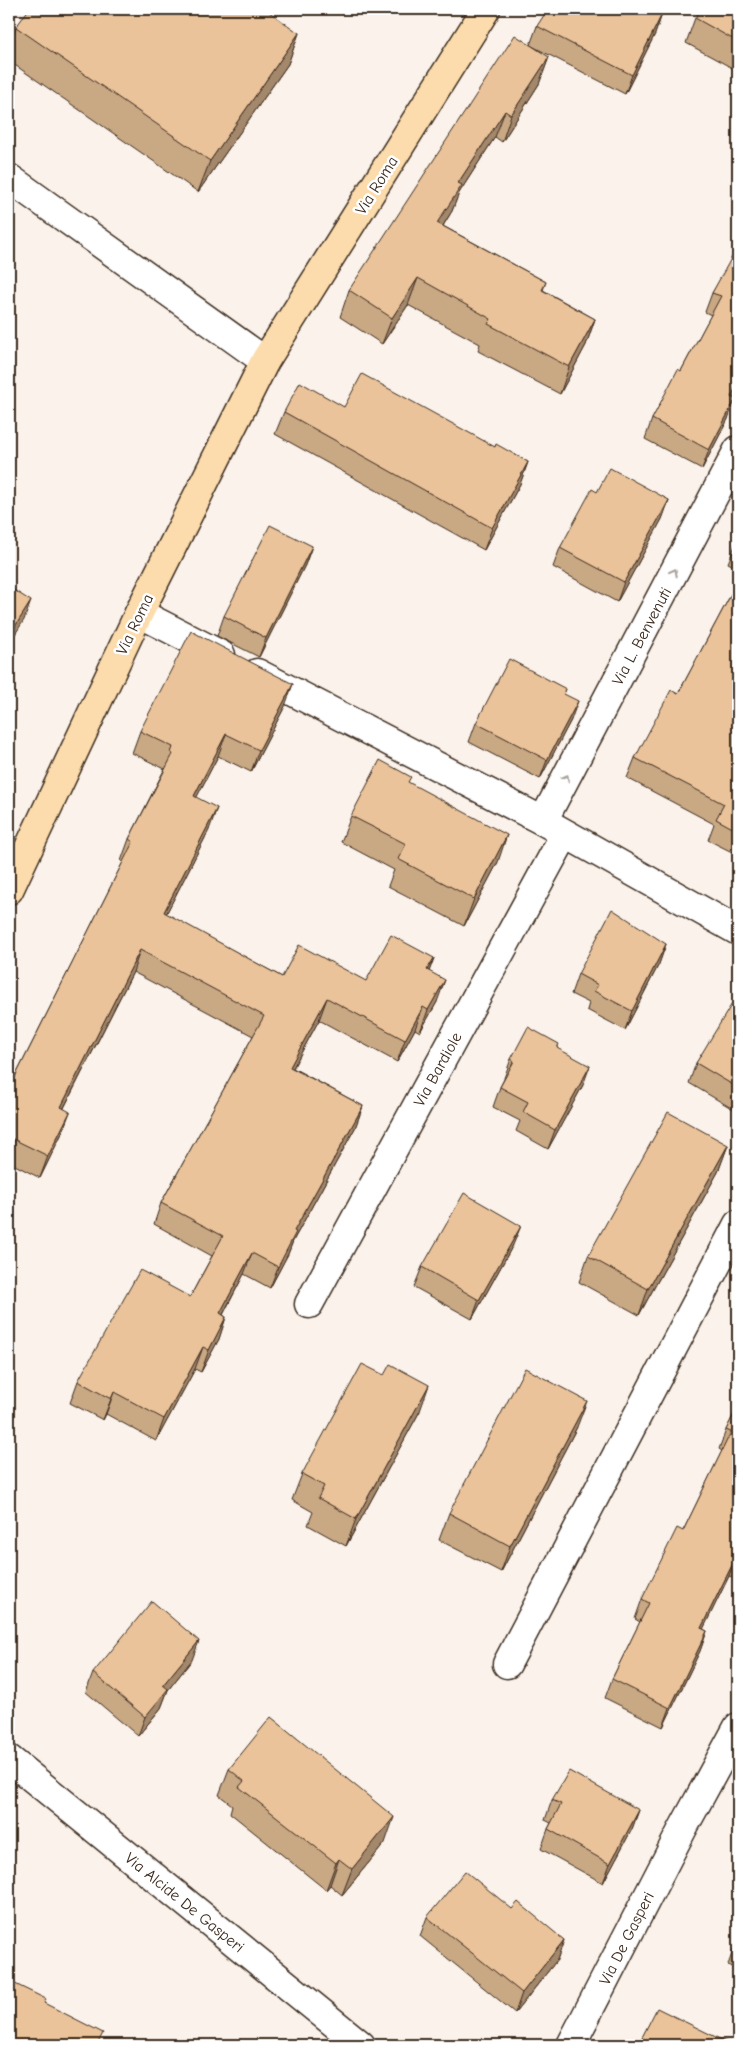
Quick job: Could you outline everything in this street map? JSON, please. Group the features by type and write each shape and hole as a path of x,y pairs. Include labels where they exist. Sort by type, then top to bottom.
{"main road":[{"name":"Via Roma","path":"9,890 139,613 266,361 486,9"}],"street":[{"path":"9,178 266,361"},
{"name":"Via L. Benvenuti","path":"554,827 738,450"},
{"path":"139,613 554,827 738,931"},
{"name":"Via Bardiole","path":"309,1304 554,827"},
{"path":"507,1664 738,1224"},
{"name":"Via De Gasperi","path":"571,2045 682,1830 738,1727"},
{"name":"Via Alcide De Gasperi","path":"9,1759 361,2045"}],"building":[{"path":"29,9 265,9 299,33 210,161 16,27"},
{"path":"548,9 654,9 662,14 632,75 537,26"},
{"path":"701,9 738,9 738,42 695,18"},
{"path":"515,35 549,57 511,115 505,111 458,183 462,185 437,223 546,282 542,290 595,319 569,367 488,324 491,319 418,278 392,318 349,290"},
{"path":"738,251 738,383 731,397 735,400 709,450 652,419 678,369 681,371 721,296 712,293 733,255 735,257"},
{"path":"362,374 495,447 496,444 528,462 492,528 284,412 300,382 344,407"},
{"path":"610,468 669,500 624,582 560,548 592,489 597,492"},
{"path":"270,525 312,546 266,638 224,616"},
{"path":"738,581 738,831 716,819 724,804 635,758 671,690 678,694"},
{"path":"9,587 31,601 9,636"},
{"path":"191,631 293,684 259,750 226,734 194,796 217,808 164,912 282,977 299,945 366,981 391,935 434,958 427,970 445,980 428,1010 423,1007 405,1040 327,998 290,1067 363,1106 294,1231 296,1232 278,1267 252,1253 220,1313 226,1317 209,1350 203,1347 164,1419 114,1392 111,1399 78,1381 140,1270 190,1297 223,1236 161,1203 264,1016 140,950 61,1107 70,1112 48,1156 9,1137 9,1081 12,1083 133,842 129,839 173,754 171,753 173,747 140,731"},
{"path":"509,659 566,689 564,694 578,701 547,760 476,723"},
{"path":"380,760 411,777 408,782 507,835 474,899 398,859 406,844 351,816"},
{"path":"612,909 666,944 632,1011 594,991 598,985 578,974"},
{"path":"733,1002 738,1005 738,1088 696,1063"},
{"path":"528,1027 559,1044 557,1048 590,1066 555,1130 523,1112 528,1102 500,1087 514,1061 511,1059"},
{"path":"668,1112 728,1145 648,1289 588,1256"},
{"path":"464,1193 521,1226 479,1300 422,1267"},
{"path":"362,1364 384,1375 390,1364 429,1385 356,1519 318,1498 324,1486 302,1474"},
{"path":"525,1368 587,1401 510,1546 449,1513"},
{"path":"738,1406 738,1558 736,1557 701,1628 707,1631 670,1708 612,1679 649,1603 642,1599 677,1528 683,1531 731,1432 726,1430"},
{"path":"152,1601 199,1641 163,1685 168,1689 145,1717 93,1673"},
{"path":"271,1717 394,1817 352,1869 339,1859 336,1863 239,1787 244,1781 229,1769"},
{"path":"569,1771 639,1810 610,1864 548,1829 561,1804 552,1800"},
{"path":"465,1871 512,1909 518,1902 564,1940 522,1993 427,1917"},
{"path":"9,1981 46,1999 44,2003 103,2033 97,2045 9,2045"},
{"path":"657,2008 732,2045 638,2045"}]}
